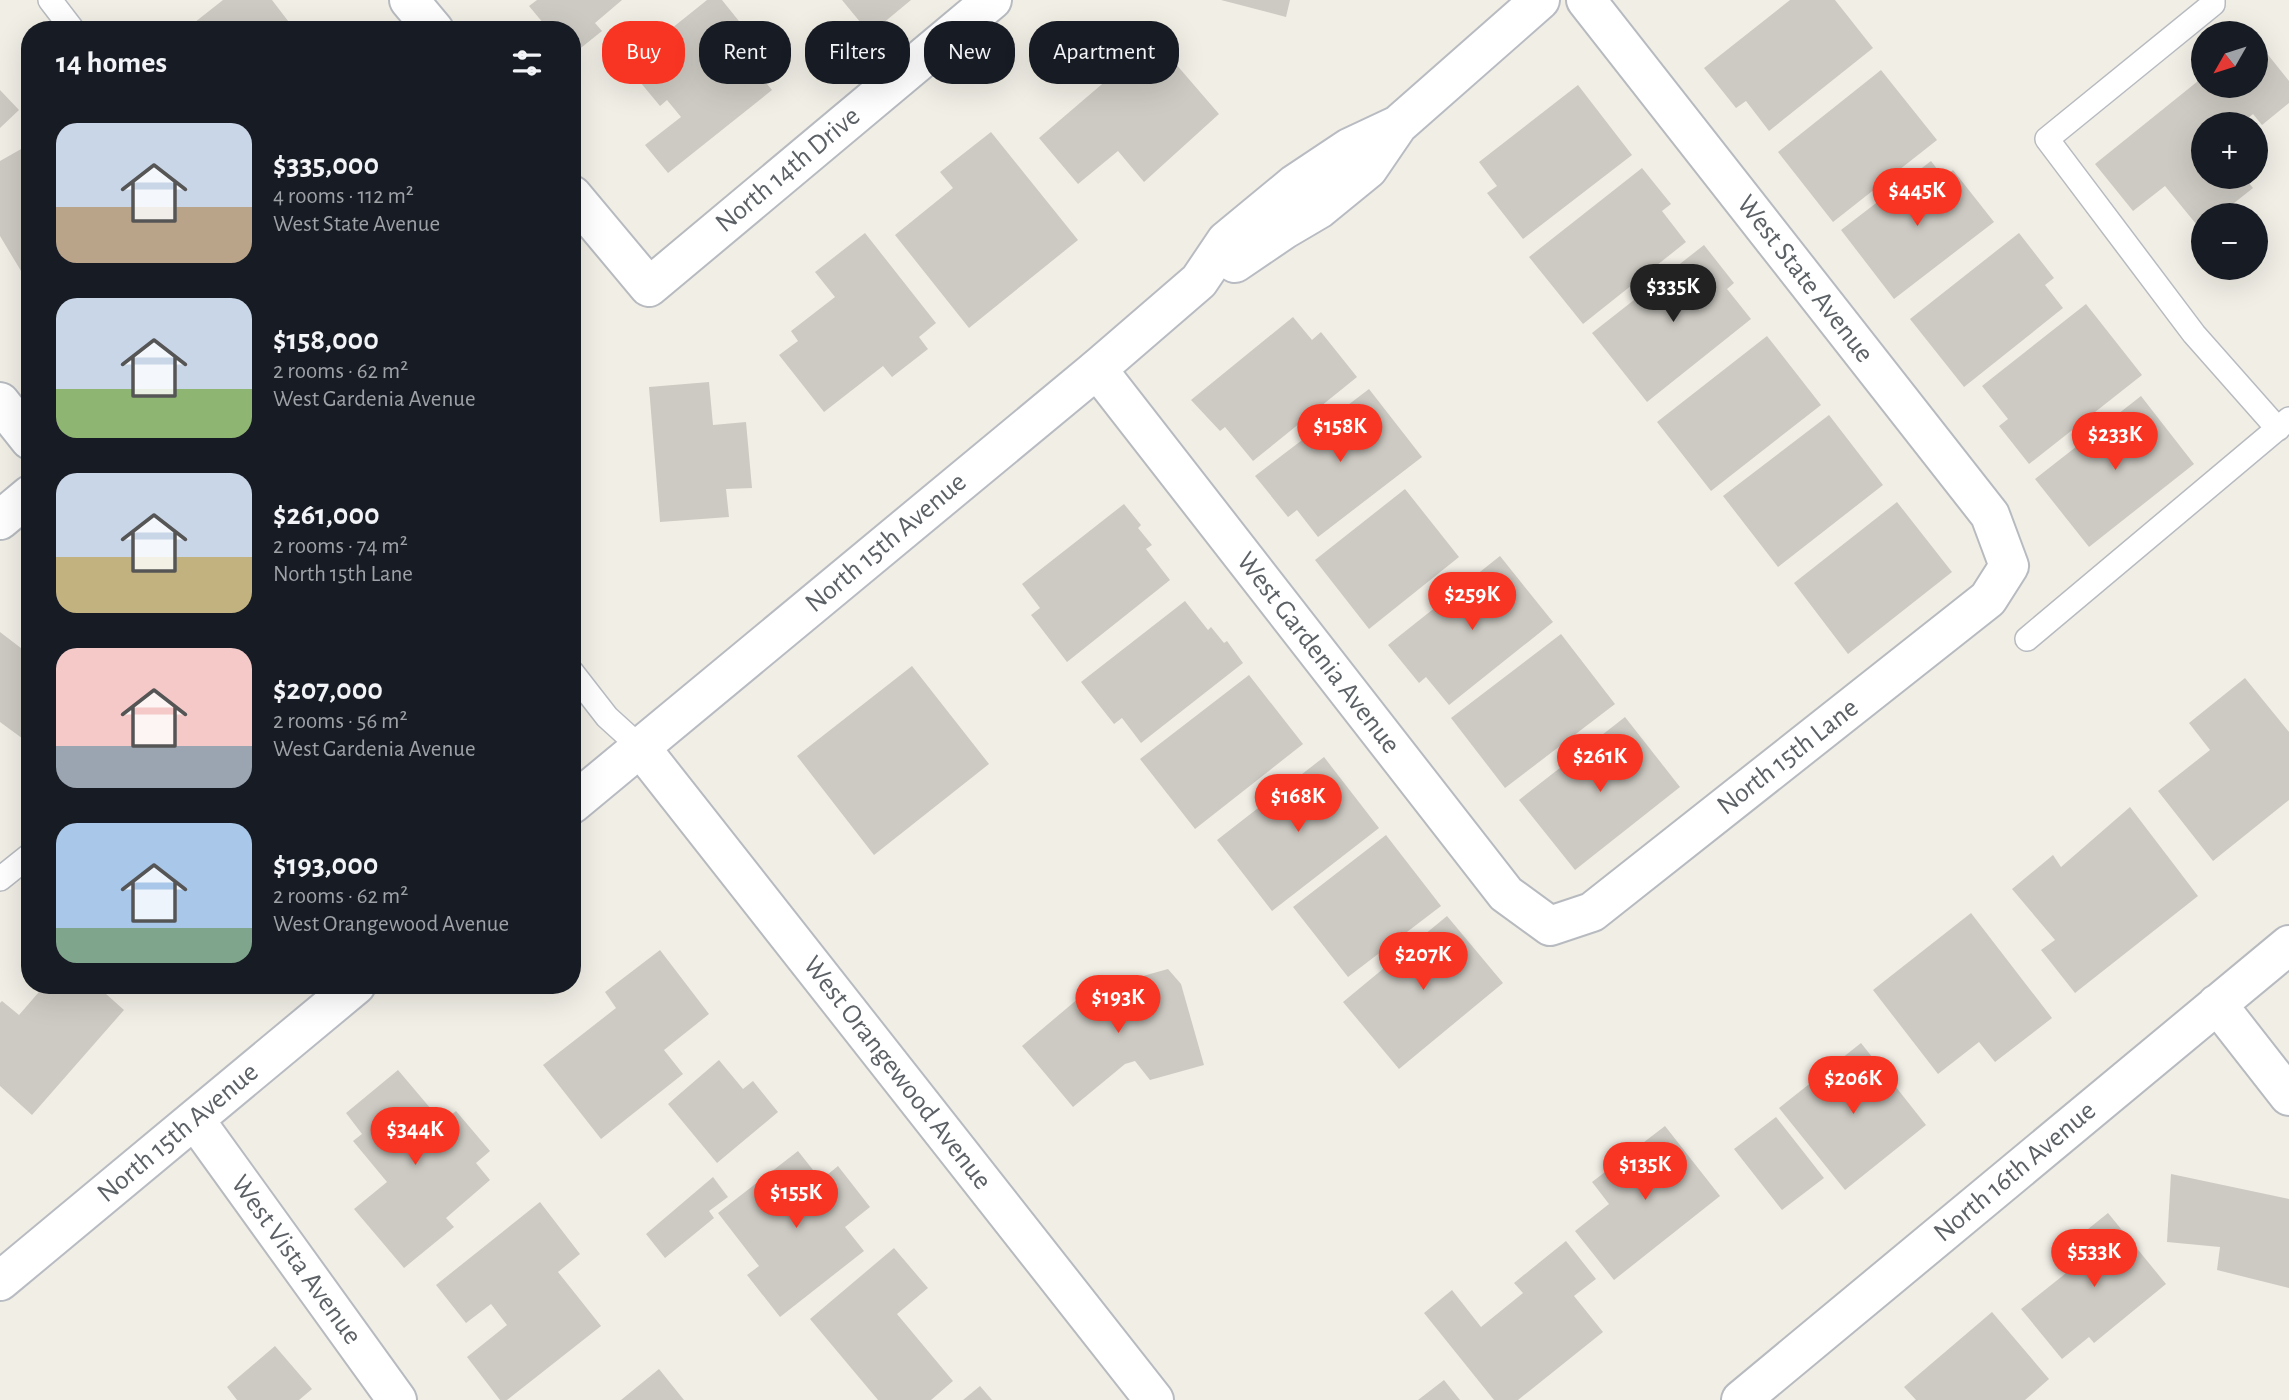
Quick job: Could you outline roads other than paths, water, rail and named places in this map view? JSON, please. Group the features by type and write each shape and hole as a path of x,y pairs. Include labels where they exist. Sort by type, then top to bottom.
{"street":[{"path":"409,0 426,21"},
{"name":"North 14th Drive","path":"581,206 649,287 992,0"},
{"name":"North 15th Avenue","path":"581,796 1097,369 1199,281 1226,241 1295,184 1349,148 1398,125 1540,0"},
{"name":"West State Avenue","path":"1586,0 1990,515 2008,566"},
{"name":"West Gardenia Avenue","path":"1097,369 1506,894 1550,926"},
{"path":"0,402 21,429"},
{"path":"0,520 21,502"},
{"name":"North 15th Lane","path":"1550,926 1592,912 1988,599 2008,566"},
{"name":"West Orangewood Avenue","path":"640,747 1154,1400"},
{"name":"North 16th Avenue","path":"1741,1400 2289,945"},
{"name":"North 15th Avenue","path":"0,1281 345,994"},
{"path":"2217,1004 2289,1096"},
{"name":"West Vista Avenue","path":"195,1120 397,1400"}],"lane":[{"path":"50,0 66,21"},
{"path":"2027,639 2283,424 2194,334 2048,139 2213,4 2213,0"},
{"path":"581,684 607,717 640,747"},
{"path":"0,879 21,862"}]}
